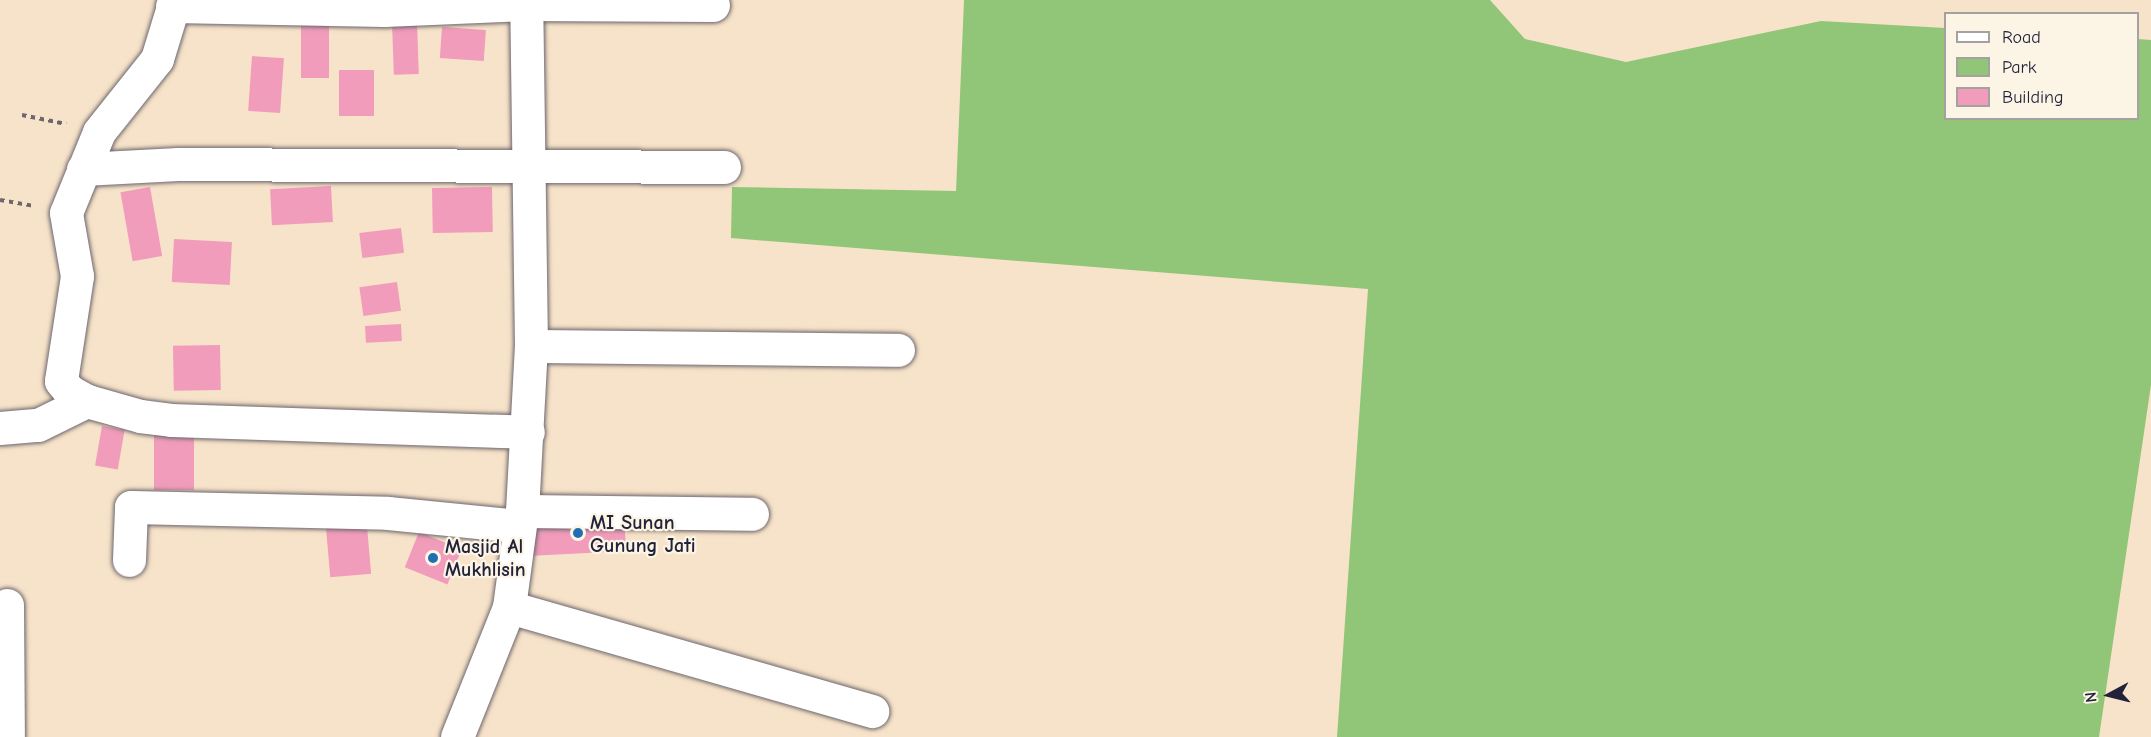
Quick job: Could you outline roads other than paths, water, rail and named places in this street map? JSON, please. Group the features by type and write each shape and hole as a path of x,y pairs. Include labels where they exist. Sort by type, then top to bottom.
{"street":[{"path":"457,737 509,607 520,518 528,432 531,346 526,2"},
{"path":"528,432 171,420 140,416 87,401 69,392 61,381 77,276 66,213 83,169 99,132 157,59 174,3 384,10 526,2 712,5"},
{"path":"83,169 178,164 724,167"},
{"path":"531,346 898,350"},
{"path":"3,425 38,425 87,401"},
{"path":"129,560 131,507 345,511 520,518 752,514"},
{"path":"7,605 8,737"},
{"path":"509,607 872,711"}],"place":[{"name":"MI Sunan Gunung Jati","path":"578,533"},
{"name":"Masjid Al Mukhlisin","path":"433,558"}]}
